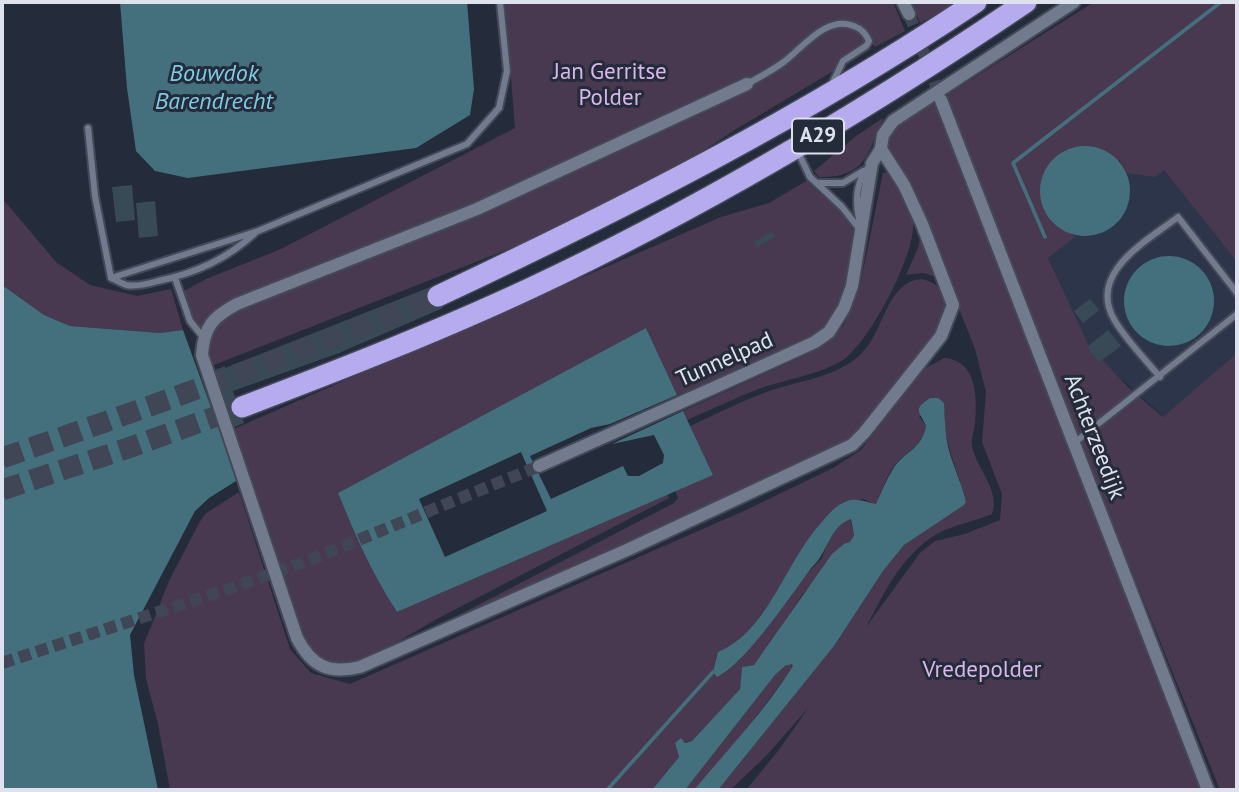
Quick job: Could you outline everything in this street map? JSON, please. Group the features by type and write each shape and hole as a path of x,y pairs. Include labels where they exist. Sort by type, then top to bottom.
{"highway":[{"name":"A29","path":"438,296 668,184 827,95 976,2"},
{"name":"A29","path":"242,407 410,341 531,288 668,219 796,148 926,69 1026,2"}],"street":[{"name":"Tunnelpad","path":"862,232 872,206 883,135 892,121 1074,2"},
{"path":"747,84 477,209 237,304 221,313 210,324 203,337 202,355 297,638 303,649 322,666 345,671 404,649 852,445 941,336 953,304 909,195 881,149"},
{"name":"Achterzeedijk","path":"941,100 1208,790"},
{"name":"Tunnelpad","path":"539,466 823,337 834,325 849,295 862,232 868,167 881,149"}],"lane":[{"path":"111,278 258,231 467,144 499,108 507,71 500,2"},
{"path":"747,84 776,67 827,27 839,23 850,24 867,35 869,41 866,46 843,61 827,95"},
{"path":"88,128 95,196 111,278"},
{"path":"796,148 810,177 842,207 862,232"},
{"path":"817,183 843,183 868,167"},
{"path":"1160,377 1122,330 1110,310 1110,286 1121,262 1178,217 1237,293"},
{"path":"111,278 125,285 138,286 175,278 208,266 237,250 258,231"},
{"path":"175,278 190,321 203,337"},
{"path":"1074,443 1237,314"}],"shaded area":[{"path":"1164,170 1237,262 1237,353 1164,417 1099,362 1083,337 1048,257 1042,173"}],"green space":[{"name":"Jan Gerritse Polder","path":"505,2 893,2 905,31 875,47 871,40 858,48 857,57 733,131 668,175 534,239 209,367 198,326 195,328 182,292 206,279 281,249 515,128"},
{"path":"912,2 962,2 920,23"},
{"path":"1094,2 1237,2 1237,262 1164,170 1155,177 1127,173 1119,160 1072,235 1076,236 1048,258 1089,346 1129,388 1163,417 1237,353 1237,790 1220,790 1006,259 945,96"},
{"name":"Vredepolder","path":"936,102 1203,790 746,790 809,707 767,755 730,790 718,790 834,646 883,571 904,545 966,502 946,435 945,412 919,416 926,426 924,434 892,469 876,505 864,499 845,502 752,627 731,647 718,652 713,672 822,558 835,530 850,518 854,535 850,542 802,595 754,665 742,667 740,689 692,741 675,743 679,757 652,790 170,790 158,724 146,679 144,644 169,581 199,523 205,514 239,492 290,649 311,673 350,684 746,510 833,468 861,450 924,369 944,358 955,360 963,366 973,382 976,414 972,446 991,488 994,505 992,514 945,530 918,548 898,572 866,627 920,553 935,541 965,534 1000,520 1002,494 982,442 986,392 975,349 912,190 889,150 888,141 893,130"},
{"path":"883,118 868,153 856,168 834,176 819,177 814,171 856,136"},
{"path":"889,172 910,206 912,234 908,252 890,295 854,350 843,360 822,370 756,390 687,420 683,411 804,356 834,338 845,323 860,286 883,173"},
{"path":"808,180 853,222 854,248 846,289 834,314 827,324 799,345 677,395 646,328 338,493 365,554 397,612 668,494 669,498 435,620 370,658 335,670 304,650 231,430 721,217 769,203"},
{"path":"2,198 56,262 90,285 137,296 171,289 183,330 160,333 70,326 44,315 2,285"},
{"path":"921,234 937,277 923,273 906,275"},
{"path":"921,279 936,285 941,291 944,310 941,326 851,441 592,560 436,627 674,503 678,498 675,490 713,475 690,426 759,395 843,367 870,343 893,298 910,282"},
{"path":"785,666 794,666 737,742 694,790 685,790 775,675"}],"water":[{"name":"Bouwdok Barendrecht","path":"120,2 467,2 474,89 470,115 416,148 188,178 155,171 136,151 127,88"},
{"path":"1076,146 1094,146 1110,153 1123,166 1130,182 1130,200 1123,216 1110,229 1094,236 1076,236 1060,229 1047,216 1040,200 1040,182 1047,166 1060,153"},
{"path":"1160,256 1178,256 1194,263 1207,276 1214,292 1214,310 1207,326 1194,339 1178,346 1160,346 1144,339 1131,326 1124,310 1124,292 1131,276 1144,263"},
{"path":"2,285 44,315 70,326 160,333 183,330 234,471 236,481 209,498 195,511 130,635 134,675 158,790 2,790"},
{"path":"646,328 677,395 610,424 591,428 530,456 551,499 623,466 628,476 639,476 663,463 664,455 654,435 612,444 683,411 713,475 397,612 365,554 338,493","holes":["521,452 547,511 445,557 419,499"]},
{"path":"930,398 938,398 944,403 947,441 966,502 964,505 904,545 883,571 834,646 718,790 694,790 771,699 792,664 785,666 775,675 685,790 652,790 679,757 675,743 681,738 685,743 692,741 740,689 742,667 754,665 832,554 850,542 854,535 851,519 838,527 817,561 754,643 741,658 717,677 713,672 718,652 735,643 763,613 809,539 832,511 842,503 853,500 876,504 893,469 924,434 926,426 919,408"}],"building":[{"path":"132,185 135,220 116,222 112,187"},
{"path":"155,201 158,236 139,238 136,203"},
{"path":"772,232 775,237 757,247 754,242"},
{"path":"433,286 443,308 339,353 233,391 244,423 234,427 215,370"},
{"path":"1090,299 1099,310 1083,323 1074,311"},
{"path":"1108,330 1121,346 1099,362 1087,347"}],"waterway":[{"path":"1045,237 1013,163 1221,2"},
{"path":"607,790 713,672"}],"tunnel":[{"path":"909,14 941,99"},
{"path":"2,458 275,360 438,296"},
{"path":"2,490 242,407"},
{"path":"2,663 307,561 539,466"}]}
